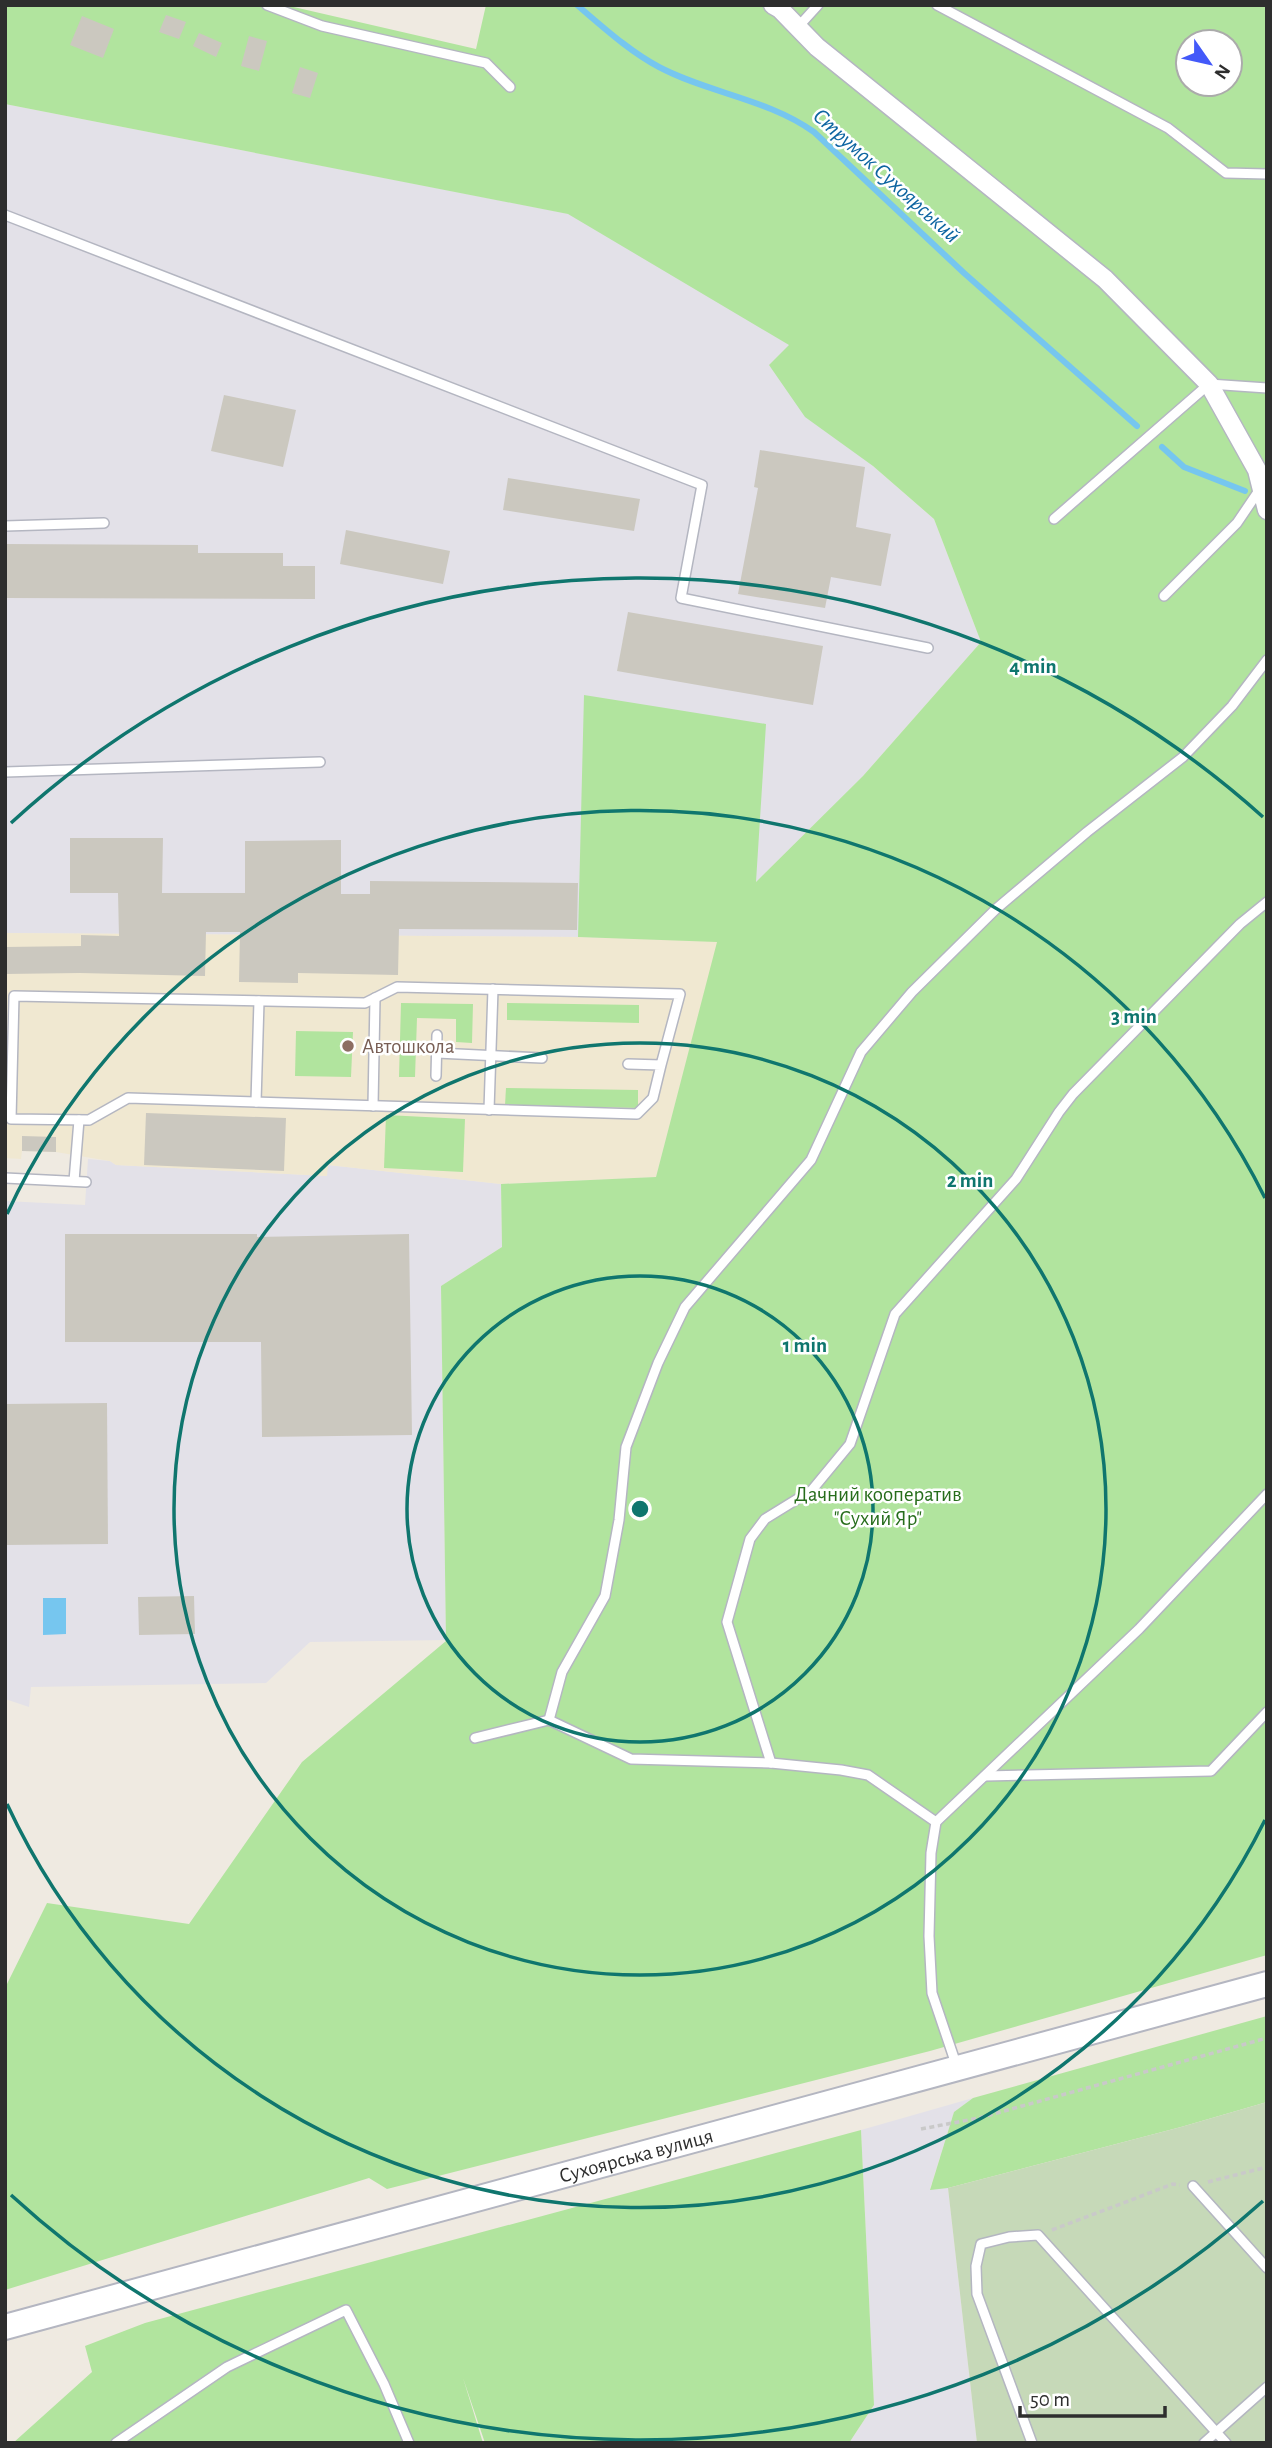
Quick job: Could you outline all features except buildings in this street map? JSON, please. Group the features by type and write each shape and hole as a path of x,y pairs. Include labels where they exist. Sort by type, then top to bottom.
{"street":[{"path":"773,5 817,47 1105,279 1209,384 1261,477 1267,510"},
{"name":"Сухоярська вулиця","path":"5,2327 1267,1984"}],"lane":[{"path":"267,5 322,26 486,64 510,87"},
{"path":"798,27 818,5"},
{"path":"937,5 1168,128 1226,173 1267,174"},
{"path":"5,215 702,485 681,598 928,648"},
{"path":"1054,519 1209,384 1267,388"},
{"path":"1164,596 1237,523 1261,477"},
{"path":"5,526 104,523"},
{"path":"549,1720 562,1672 605,1596 619,1520 626,1447 658,1363 685,1307 811,1160 861,1052 912,992 996,909 1087,832 1184,757 1232,706 1267,660"},
{"path":"5,772 320,762"},
{"path":"771,1763 727,1622 750,1539 765,1519 812,1490 850,1444 895,1314 1016,1179 1059,1112 1240,924 1267,902"},
{"path":"397,987 680,994 653,1098 637,1114 128,1098 89,1120 11,1119 14,996 365,1003 374,998 397,987"},
{"path":"489,1110 493,989"},
{"path":"373,1106 374,998"},
{"path":"256,1102 259,1001"},
{"path":"436,1076 437,1035"},
{"path":"436,1054 542,1058"},
{"path":"628,1064 661,1065"},
{"path":"74,1181 79,1120"},
{"path":"5,1178 86,1182"},
{"path":"958,2068 932,1993 930,1881 936,1822 1139,1629 1267,1494"},
{"path":"985,1776 1211,1771 1267,1712"},
{"path":"475,1738 549,1720 631,1759 771,1763 841,1770 868,1775 936,1822"},
{"path":"1193,2186 1267,2268"},
{"path":"1032,2443 977,2294 976,2266 981,2244 1009,2236 1038,2235 1226,2443"},
{"path":"116,2443 227,2367 346,2310 384,2384 409,2443"},
{"path":"1204,2443 1267,2387"}],"path":[{"path":"921,2129 979,2118 1267,2038"},
{"path":"1038,2235 1173,2184 1193,2186 1267,2167"}],"shaded area":[{"path":"5,104 569,214 790,345 769,365 873,466 934,519 981,642 863,776 755,883 718,941 578,937 5,933"},
{"name":"Автошкола","path":"5,933 578,937 718,941 656,1177 501,1184 328,1165 327,1176 116,1165 110,1161 56,1152 22,1151 21,1159 5,1158"},
{"path":"88,1159 110,1161 116,1165 326,1176 328,1165 501,1184 502,1247 441,1286 446,1640 310,1642 266,1683 31,1687 29,1707 5,1699 5,1201 85,1205"},
{"path":"973,2098 954,2112 930,2189 948,2188 977,2443 849,2443 874,2405 861,2130"}],"green space":[{"name":"Дачний кооператив \"Сухий Яр\"","path":"5,5 285,5 476,49 486,5 1267,5 1267,1955 930,2051 387,2189 369,2178 5,2290 5,1988 47,1903 189,1924 302,1762 446,1641 441,1286 502,1247 501,1184 656,1177 717,942 578,937 584,695 766,724 756,882 863,776 981,642 934,519 873,466 805,417 769,365 789,345 568,214 5,104"},
{"path":"401,1003 473,1004 472,1043 456,1042 456,1019 417,1018 415,1077 399,1077"},
{"path":"507,1003 639,1005 639,1023 507,1020"},
{"path":"296,1031 353,1032 351,1077 295,1076"},
{"path":"506,1088 638,1090 638,1108 505,1105"},
{"path":"386,1115 465,1119 463,1172 384,1168"},
{"path":"1267,2016 1267,2102 948,2188 930,2190 954,2112 973,2098"},
{"path":"1267,2102 1267,2443 977,2443 948,2188"},
{"path":"861,2130 874,2405 849,2443 485,2443 463,2378 483,2443 13,2443 92,2372 85,2346 145,2323"}],"water":[{"path":"43,1598 66,1598 66,1634 43,1635"}],"waterway":[{"name":"Струмок Сухоярський","path":"577,5 627,46 659,67 758,104 814,132 964,273 1137,426"},
{"name":"Струмок Сухоярський","path":"1162,447 1184,467 1245,491"}],"place":[{"name":"Автошкола","path":"348,1046"}]}
